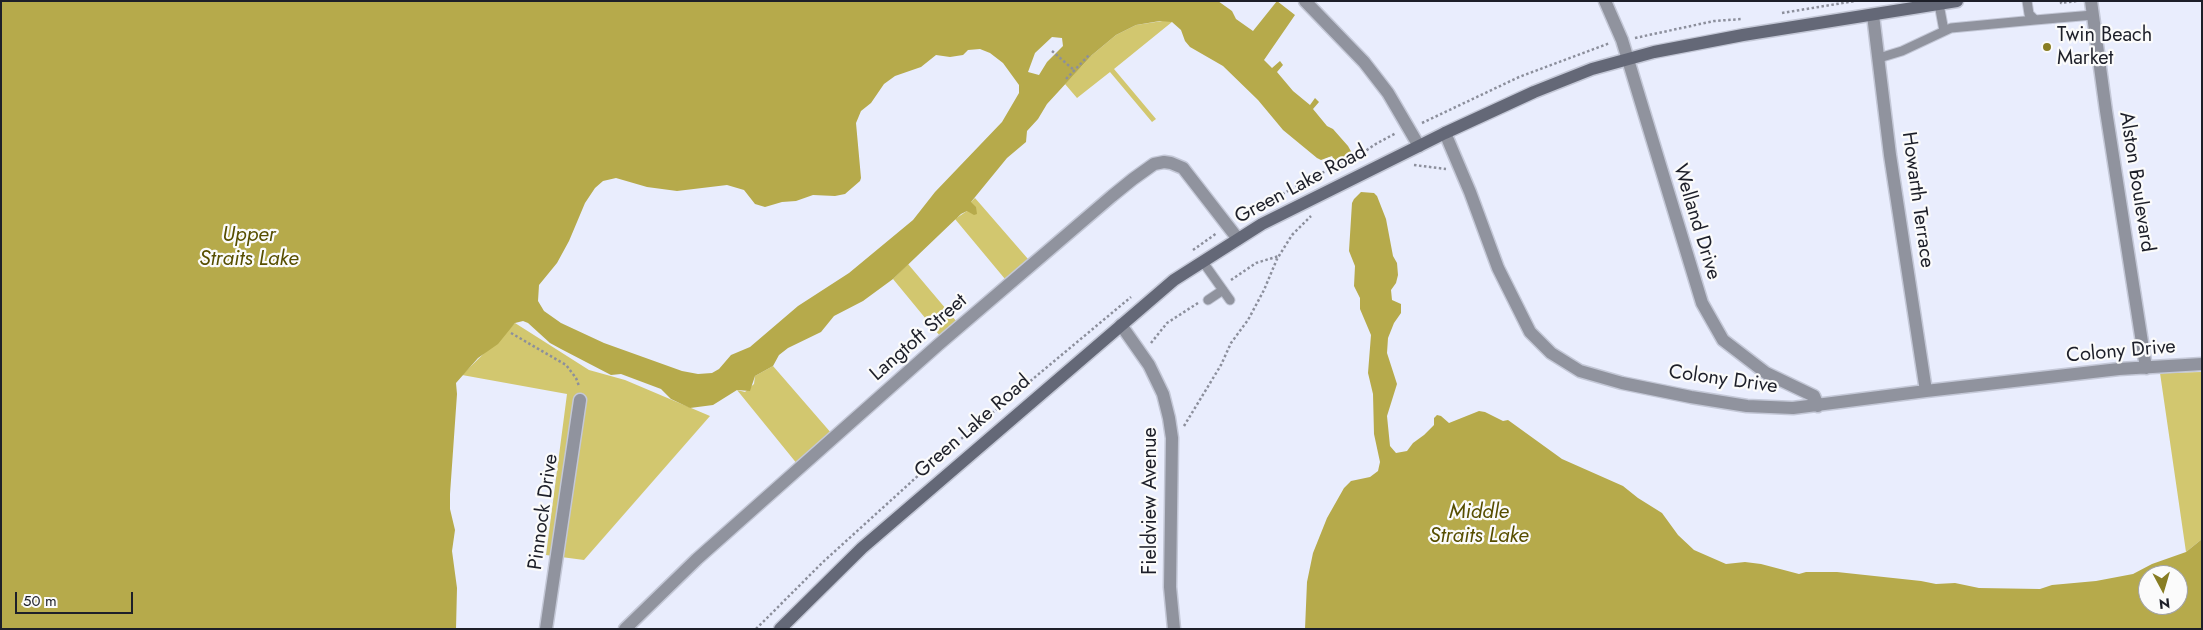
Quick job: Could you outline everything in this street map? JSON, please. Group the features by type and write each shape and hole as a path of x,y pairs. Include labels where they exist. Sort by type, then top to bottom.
{"street":[{"path":"1305,1 1364,62 1388,93 1419,146"},
{"name":"Welland Drive","path":"1605,1 1618,28 1702,303 1723,340 1766,373 1814,396 1818,406"},
{"name":"Green Lake Road","path":"780,629 862,548 1174,280 1238,239 1310,200 1445,133 1534,92 1592,68 1627,59 1743,36 1957,1"},
{"name":"Alston Boulevard","path":"2091,1 2146,368"},
{"name":"Howarth Terrace","path":"1873,15 1890,155 1926,391"},
{"name":"Colony Drive","path":"1445,133 1498,268 1530,332 1559,357 1580,371 1622,383 1691,397 1748,406 1793,408 1926,391 2202,364"},
{"name":"Langtoft Street","path":"626,629 697,559 931,352 1132,178 1154,164 1164,162 1183,168 1238,239"},
{"name":"Fieldview Avenue","path":"1121,325 1149,365 1163,394 1170,418 1172,438 1170,587 1174,629"},
{"name":"Pinnock Drive","path":"546,629 580,400"}],"lane":[{"path":"2027,1 2029,14 2035,20"},
{"path":"1940,4 1944,31"},
{"path":"1879,58 1902,51 1944,31 1968,25 2093,15"},
{"path":"1203,262 1230,300"},
{"path":"1208,300 1222,290"}],"path":[{"path":"2061,1 2061,3 2078,1"},
{"path":"1052,51 1074,70"},
{"path":"1066,79 1090,54"},
{"path":"1331,170 1360,155"},
{"path":"1412,165 1435,166 1462,173"},
{"path":"1172,438 1187,423 1201,400 1231,343 1248,320 1264,290 1277,259 1292,235 1317,212"},
{"path":"511,333 566,365 576,378 580,391 580,400"}],"shaded area":[{"path":"1169,20 1172,22 1114,69 1156,119 1152,122 1110,72 1077,98 1065,84 1092,55 1116,35 1136,25"},
{"path":"975,198 1028,259 1005,279 955,219 967,211"},
{"path":"908,264 957,322 940,336 893,279"},
{"path":"515,323 589,370 625,380 710,416 584,560 546,555 567,394 462,375"},
{"path":"773,366 832,434 798,465 737,390 745,392 754,384 755,376"},
{"path":"2202,372 2202,539 2186,552 2160,373"}],"water":[{"name":"Upper Straits Lake","path":"1,1 1218,1 1232,11 1236,19 1253,31 1277,1 1295,15 1264,60 1272,68 1280,61 1283,65 1277,72 1293,91 1310,105 1315,98 1319,102 1313,109 1327,126 1333,129 1348,146 1353,155 1336,164 1332,156 1321,160 1317,158 1283,130 1258,100 1223,66 1190,47 1185,41 1181,30 1172,22 1160,21 1136,25 1116,35 1092,55 1047,104 1038,119 1027,131 1026,142 1007,158 971,202 976,207 977,214 974,215 967,211 961,214 893,279 863,301 834,316 821,332 788,348 779,355 773,366 755,376 750,391 737,390 713,405 690,408 671,399 661,389 621,374 611,375 561,349 550,343 528,323 523,321 515,323 498,344 478,358 456,383 457,394 450,509 455,530 452,551 457,588 456,629 1,629","holes":["1052,37 1062,38 1063,46 1047,62 1039,75 1028,72 1035,53","980,49 990,53 1003,63 1019,85 1019,93 1002,122 935,192 913,220 849,273 798,306 750,347 731,355 719,369 712,373 698,374 682,371 604,343 561,323 544,311 538,301 539,285 557,263 569,241 585,203 595,188 603,181 616,178 647,187 677,191 727,185 744,190 755,204 765,207 782,202 796,201 813,195 835,196 845,194 861,178 856,123 861,111 871,103 884,84 895,76 921,67 936,55 950,57 963,55 968,50"]},
{"name":"Middle Straits Lake","path":"1361,192 1374,193 1377,196 1386,219 1393,256 1397,263 1398,275 1396,283 1391,290 1392,300 1401,304 1401,313 1394,323 1388,338 1387,353 1397,384 1387,416 1390,446 1396,453 1407,451 1413,443 1434,425 1434,418 1437,415 1449,423 1479,411 1485,412 1503,421 1508,420 1562,459 1623,486 1662,513 1678,535 1694,550 1726,564 1745,562 1761,564 1799,574 1806,572 1837,572 1936,584 1955,583 1979,588 2040,589 2052,585 2096,581 2138,571 2138,615 2188,615 2188,565 2150,565 2186,552 2202,539 2202,629 1305,629 1307,582 1313,553 1327,518 1344,488 1351,481 1370,477 1378,471 1380,462 1374,434 1373,394 1368,373 1371,335 1360,309 1360,298 1354,286 1355,266 1349,251 1352,203"}],"place":[{"name":"Twin Beach Market","path":"2047,47"}]}
